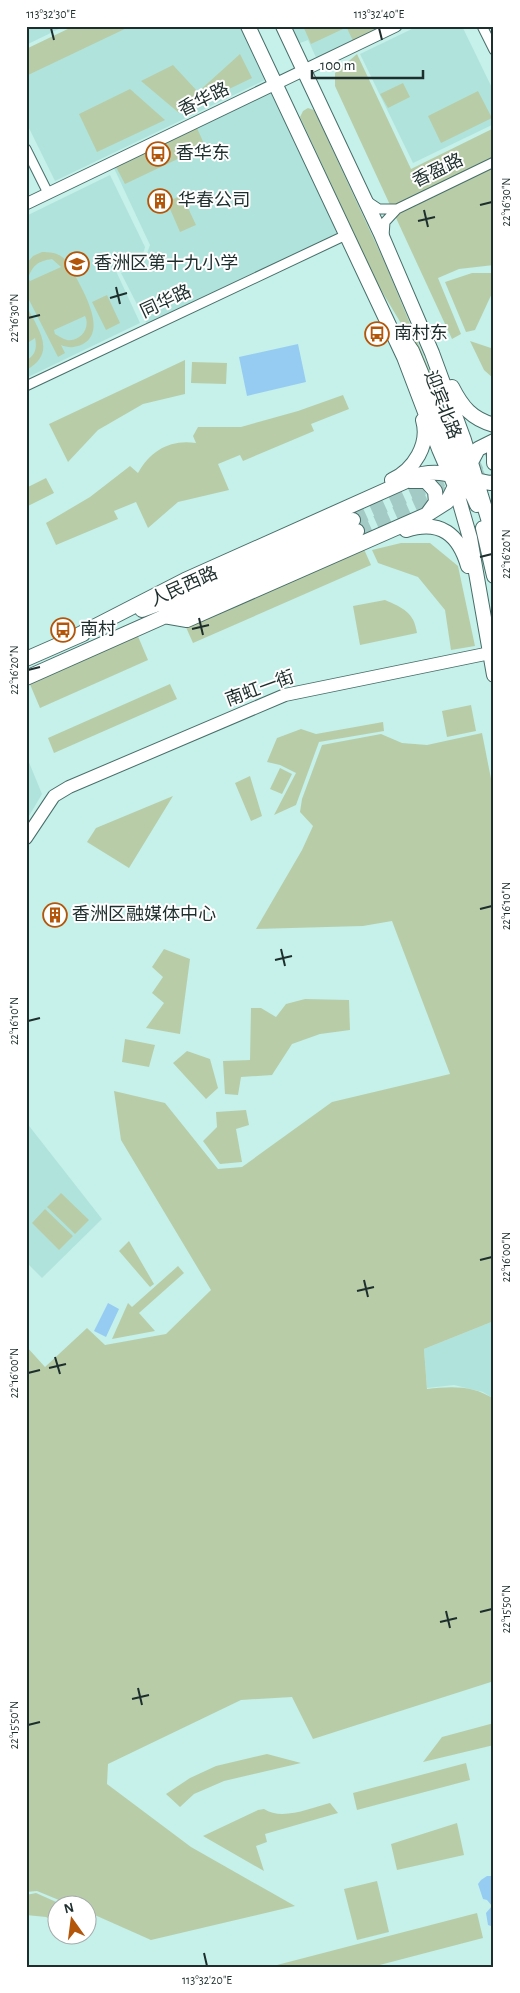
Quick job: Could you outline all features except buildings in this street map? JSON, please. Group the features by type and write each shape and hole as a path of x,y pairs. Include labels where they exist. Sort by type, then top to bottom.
{"main road":[{"name":"迎宾北路","path":"248,26 404,357 494,538"},
{"name":"迎宾北路","path":"283,26 386,244 432,353 464,440 462,476"},
{"path":"408,297 458,400 469,413 481,421 494,425"},
{"path":"378,301 412,351 462,476 474,496 494,576"},
{"path":"297,530 343,504 402,476 413,464 422,446 425,428 404,357"},
{"path":"357,532 428,514 446,502 478,449 494,441"},
{"path":"494,448 494,463"},
{"path":"74,637 185,580 422,474 436,471 490,483 494,482"},
{"path":"462,476 461,505 470,538 494,676"},
{"path":"408,481 426,481 435,491 436,502 428,514"},
{"path":"357,532 430,526 444,531 457,540 464,554 482,611"},
{"name":"人民西路","path":"26,678 164,616 187,620 357,532"},
{"name":"人民西路","path":"26,659 74,637 188,593 357,532"},
{"name":"南虹一街","path":"26,838 54,796 91,778 284,695 490,653"}],"street":[{"name":"香华路","path":"26,204 304,72 396,26"},
{"path":"482,26 494,50"},
{"path":"26,149 48,194"},
{"name":"香盈路","path":"396,209 494,162"},
{"path":"364,198 379,209 396,209"},
{"path":"386,244 384,236 385,222 396,209"},
{"name":"同华路","path":"26,386 346,235"}],"shaded area":[{"path":"26,26 65,26 26,45"},
{"path":"90,26 239,26 265,80 55,181 26,122 26,56"},
{"path":"284,26 396,26 319,64 308,40 292,46"},
{"path":"418,26 462,26 494,92 494,124 413,163 360,54"},
{"path":"275,86 346,235 149,328 121,273 144,262 150,245 112,164"},
{"name":"香洲区第十九小学","path":"110,175 145,247 142,258 116,271 140,323 26,378 26,216"},
{"path":"298,344 306,382 247,396 239,357"},
{"path":"26,755 42,794 26,821"},
{"path":"26,1122 102,1219 42,1278 26,1262"},
{"path":"108,1303 119,1309 106,1337 94,1331"},
{"path":"494,1321 494,1399 483,1392 454,1385 427,1388 424,1349"},
{"path":"487,1876 494,1876 494,1927 488,1925 486,1913 492,1906 487,1900 483,1899 478,1884"}],"green space":[{"path":"74,26 131,26 26,76 26,49"},
{"path":"303,26 342,26 343,29 311,44"},
{"path":"346,26 384,26 354,43"},
{"path":"240,54 252,78 179,113 141,81 173,65 198,92"},
{"path":"357,54 411,169 494,128 494,265 459,269 438,278 461,334 452,339 335,86 335,73"},
{"path":"403,83 410,97 388,108 380,94"},
{"path":"130,89 165,120 97,152 79,114"},
{"path":"478,91 492,118 441,143 428,116"},
{"path":"308,108 314,110 385,263 449,418 446,419 414,345 378,285 300,117 303,111"},
{"path":"197,128 205,146 125,184 116,167"},
{"path":"182,195 196,225 180,232 167,202"},
{"path":"42,252 50,252 61,256 69,264 85,294 93,317 91,337 83,344 77,346 61,345 65,353 58,357 26,294 26,264 33,256","holes":["52,259 61,267 30,281 28,278 34,267 40,262","85,316 87,325 83,333 76,339 67,340 55,334 54,330"]},
{"path":"472,273 494,273 494,289 475,330 466,332 445,282"},
{"path":"107,295 120,323 106,330 92,302"},
{"path":"26,305 40,332 43,348 41,356 36,363 26,370 26,360 34,354 36,345 35,338 26,344"},
{"path":"470,341 494,349 494,379 484,370"},
{"path":"185,360 185,394 143,404 98,430 68,462 49,424"},
{"path":"192,362 227,363 226,384 191,383"},
{"path":"343,395 349,409 311,424 314,431 243,461 240,455 218,464 229,490 178,502 148,528 136,502 114,511 118,519 56,545 46,523 90,497 130,466 138,473 149,458 162,448 178,443 196,443 193,436 198,427 241,427 298,411"},
{"path":"46,478 54,493 26,507 26,488"},
{"path":"401,543 430,543 458,566 475,646 451,650 445,610 418,577 378,563 372,550"},
{"path":"363,547 371,565 193,643 185,625"},
{"path":"385,600 410,615 416,626 417,633 360,645 353,606"},
{"path":"137,634 148,660 40,708 29,682"},
{"path":"170,684 177,699 54,753 48,738"},
{"path":"471,705 476,731 447,737 442,711"},
{"path":"383,722 384,731 319,742 296,805 274,815 296,773 280,765 267,762 277,738 301,729 316,734"},
{"path":"482,733 494,794 494,1321 424,1349 427,1389 445,1387 470,1389 486,1394 494,1399 494,1681 313,1739 292,1697 241,1700 108,1764 107,1784 191,1847 295,1906 151,1940 98,1916 98,1896 49,1896 37,1891 26,1892 26,1346 45,1367 87,1328 105,1345 166,1334 211,1290 121,1140 114,1091 165,1103 218,1169 242,1167 332,1102 450,1074 392,921 363,926 256,929 302,850 313,826 300,812 302,799 322,745 381,734 402,743 427,745"},
{"path":"280,768 292,774 282,794 270,789"},
{"path":"250,776 262,816 251,821 235,783"},
{"path":"173,796 129,868 87,842 96,828"},
{"path":"164,949 190,959 180,1034 146,1028 164,1003 152,993 163,977 152,967"},
{"path":"305,999 349,1000 350,1030 320,1034 292,1044 272,1075 241,1077 238,1095 225,1094 223,1061 250,1060 251,1008 261,1008 276,1017 286,1004"},
{"path":"125,1039 155,1045 149,1067 122,1062"},
{"path":"187,1051 210,1059 218,1088 206,1099 173,1063"},
{"path":"246,1110 249,1125 236,1129 242,1162 220,1164 203,1141 217,1127 216,1112"},
{"path":"61,1193 89,1220 75,1234 47,1207"},
{"path":"45,1209 73,1236 59,1250 32,1223"},
{"path":"129,1241 154,1284 150,1287 119,1251"},
{"path":"178,1266 184,1273 139,1313 155,1331 112,1339 128,1303 132,1307"},
{"path":"494,1723 494,1745 423,1762 442,1737"},
{"path":"267,1754 301,1763 224,1781 194,1794 180,1807 166,1794 190,1778 216,1766"},
{"path":"466,1763 470,1780 357,1810 353,1793"},
{"path":"330,1803 338,1813 265,1834 267,1842 256,1846 264,1871 203,1836 258,1810 264,1809 279,1814 288,1814"},
{"path":"457,1823 464,1855 397,1870 391,1844"},
{"path":"377,1881 389,1932 357,1940 344,1889"},
{"path":"36,1893 48,1898 48,1918 26,1915 26,1895"},
{"path":"477,1913 483,1938 372,1967 278,1967 277,1965"}],"tunnel":[{"path":"353,520 494,456"},
{"path":"357,531 494,469"}],"place":[{"name":"香华东","path":"158,154"},
{"name":"华春公司","path":"160,201"},
{"name":"香洲区第十九小学","path":"77,264"},
{"name":"南村东","path":"377,334"},
{"name":"南村","path":"63,630"},
{"name":"香洲区融媒体中心","path":"55,915"}]}
